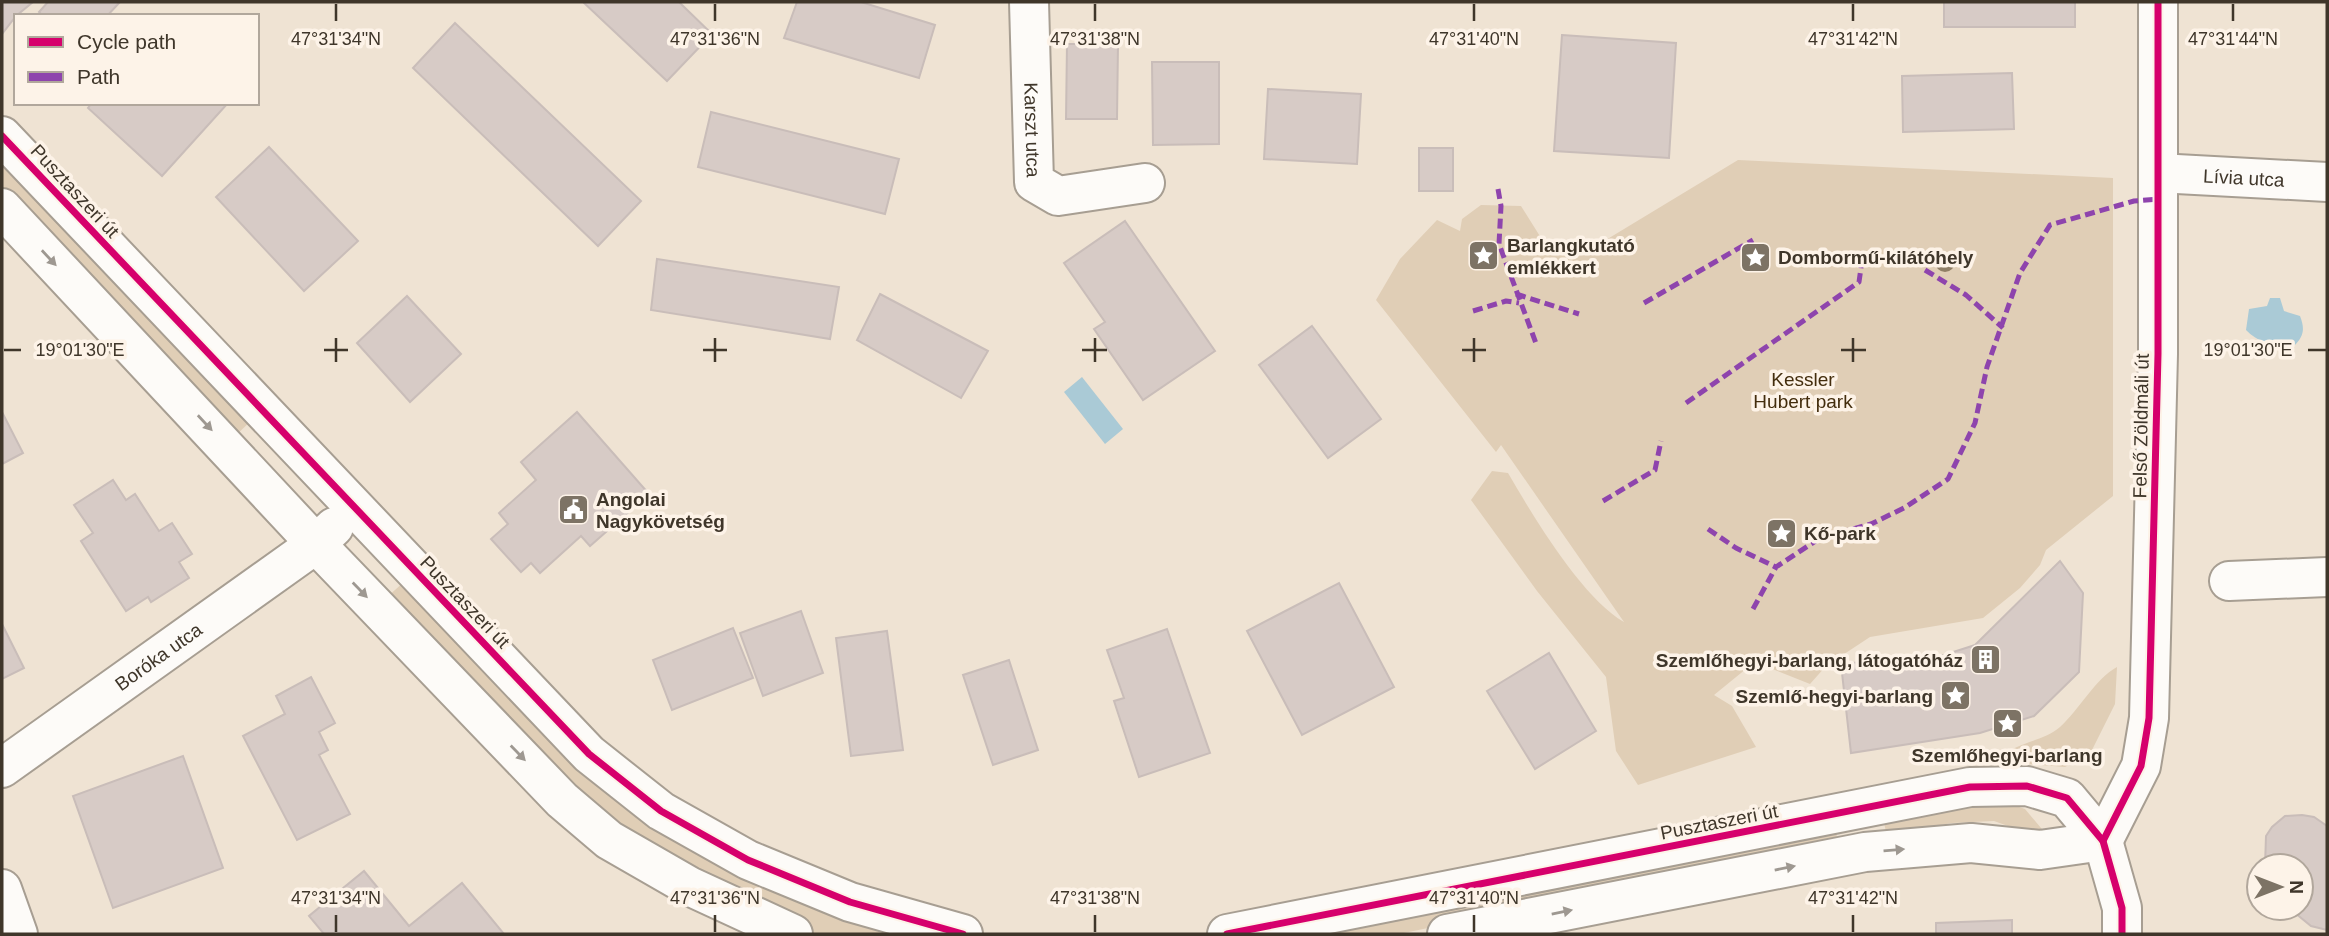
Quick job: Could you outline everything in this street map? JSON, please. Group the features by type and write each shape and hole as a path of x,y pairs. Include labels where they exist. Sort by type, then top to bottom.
{"street":[{"name":"Karszt utca","path":"1029,2 1034,182 1058,196 1145,183"},
{"name":"Felső Zöldmáli út","path":"2103,841 2141,766 2150,718 2158,354 2158,2"},
{"name":"Pusztaszeri út","path":"2,136 589,754 661,811 748,860 850,902 963,934"},
{"name":"Lívia utca","path":"2158,173 2327,182"},
{"path":"2,208 316,544 562,800 609,839 689,886 793,934"},
{"path":"316,544 354,509"},
{"name":"Boróka utca","path":"2,768 316,544"},
{"path":"2229,580 2327,577"},
{"name":"Pusztaszeri út","path":"1227,934 1970,787 2026,786 2067,798 2103,841 2122,908 2122,934"},
{"path":"1447,934 1865,852 1971,843 2040,850 2103,841"},
{"path":"2,889 18,934"}],"green space":[{"path":"2,152 256,416 231,440 2,196"},
{"name":"Kessler Hubert park","path":"1738,160 2113,178 2113,496 2046,550 2040,565 2020,588 1983,618 1870,637 1826,666 1810,684 1770,668 1768,651 1714,695 1732,706 1756,747 1638,785 1616,751 1606,677 1537,591 1471,500 1492,471 1508,473 1575,576 1592,595 1624,622 1501,445 1496,452 1376,300 1400,259 1437,220 1460,231 1462,219 1481,205 1521,206 1548,249 1586,252"},
{"path":"406,580 579,764 911,934 813,934 771,919 612,829 385,599"},
{"path":"2117,667 2115,704 2090,754 2065,767 2005,762 2001,757 2007,752 2060,727 2101,679"},
{"path":"1999,800 2025,809 2046,834 2042,838 1994,821 1951,823 1887,836 1882,814"},
{"path":"1835,826 1838,843 1399,934 1302,934"}],"water":[{"path":"2270,298 2280,298 2284,311 2300,316 2303,332 2294,346 2268,343 2246,330 2249,309 2267,306"},
{"path":"1082,377 1123,429 1105,444 1064,392"}],"building":[{"path":"2,2 33,2 18,14 14,14 14,19 2,34"},
{"path":"48,2 120,2 109,14 39,12"},
{"path":"583,2 679,2 712,34 667,81"},
{"path":"797,2 861,2 935,25 919,78 784,38"},
{"path":"1944,2 2075,2 2075,27 1944,27"},
{"path":"455,23 641,201 598,246 413,68"},
{"path":"1562,35 1676,43 1669,158 1554,151"},
{"path":"1067,44 1118,44 1117,119 1066,119"},
{"path":"1152,62 1219,62 1219,144 1153,145"},
{"path":"2012,73 2014,129 1903,132 1902,76"},
{"path":"1268,89 1361,94 1357,164 1264,159"},
{"path":"90,105 226,105 162,176 88,108"},
{"path":"711,112 899,159 885,214 698,167"},
{"path":"269,147 358,241 304,291 216,197"},
{"path":"1419,148 1453,148 1453,191 1419,191"},
{"path":"1125,221 1215,351 1143,400 1094,329 1105,322 1064,263"},
{"path":"657,259 839,287 830,339 651,310"},
{"path":"880,294 988,351 961,398 857,340"},
{"path":"407,296 461,354 410,402 357,343"},
{"path":"1312,326 1381,419 1328,458 1259,365"},
{"path":"2,412 23,453 2,464"},
{"path":"577,412 649,494 590,546 581,536 540,573 531,563 521,572 491,539 508,524 499,513 536,480 521,462"},
{"path":"113,480 126,500 135,494 159,531 172,523 192,554 179,562 189,578 151,602 148,597 126,611 81,541 93,533 74,505"},
{"name":"Szemlőhegyi-barlang, látogatóház","path":"2060,561 2083,593 2079,672 2034,716 1980,733 1851,753 1841,664 1944,655 1975,645"},
{"path":"1339,583 1394,687 1302,735 1247,631"},
{"path":"801,611 823,673 763,696 740,633"},
{"path":"2,624 24,668 2,679"},
{"path":"733,628 753,678 672,710 653,660"},
{"path":"1167,629 1210,753 1139,777 1114,701 1124,698 1107,650"},
{"path":"887,631 903,750 851,756 836,638"},
{"path":"1549,653 1596,731 1535,769 1487,691"},
{"path":"1009,660 1038,750 993,765 963,675"},
{"path":"311,677 335,723 319,732 328,750 319,755 350,814 297,840 243,736 285,714 276,696"},
{"path":"183,756 223,868 113,908 73,796"},
{"path":"2285,816 2314,817 2327,826 2327,930 2306,922 2315,922 2315,852 2265,852 2266,836"},
{"path":"364,871 409,926 462,883 504,934 324,934 309,916"},
{"path":"2012,920 2012,934 1936,934 1936,923"}],"marked path":[{"path":"1498,189 1501,206 1499,244 1537,346"},
{"path":"1753,609 1776,567 1820,538 1871,524 1904,508 1948,479 1975,423 1987,367 2020,273 2050,225 2134,201 2158,199"},
{"path":"1644,303 1753,240"},
{"path":"1686,403 1859,282 1863,254"},
{"path":"1925,270 1966,295 2003,328"},
{"path":"1516,294 1579,314"},
{"path":"1473,311 1506,301 1519,303"},
{"path":"1603,501 1655,470 1661,441"},
{"path":"1708,529 1736,548 1776,567"}],"cycle path":[{"path":"2103,841 2141,766 2149,718 2158,354 2158,2"},
{"path":"2,136 589,754 661,811 748,860 850,902 963,934"},
{"path":"1227,934 1970,787 2027,786 2067,798 2103,841 2122,908 2122,934"}],"place":[{"name":"Barlangkutató emlékkert","path":"1484,256"},
{"name":"Dombormű-kilátóhely","path":"1755,257"},
{"name":"Angolai Nagykövetség","path":"573,510"},
{"name":"Kő-park","path":"1781,533"},
{"name":"Szemlőhegyi-barlang, látogatóház","path":"1986,660"},
{"name":"Szemlő-hegyi-barlang","path":"1956,696"},
{"name":"Szemlőhegyi-barlang","path":"2007,724"}]}
